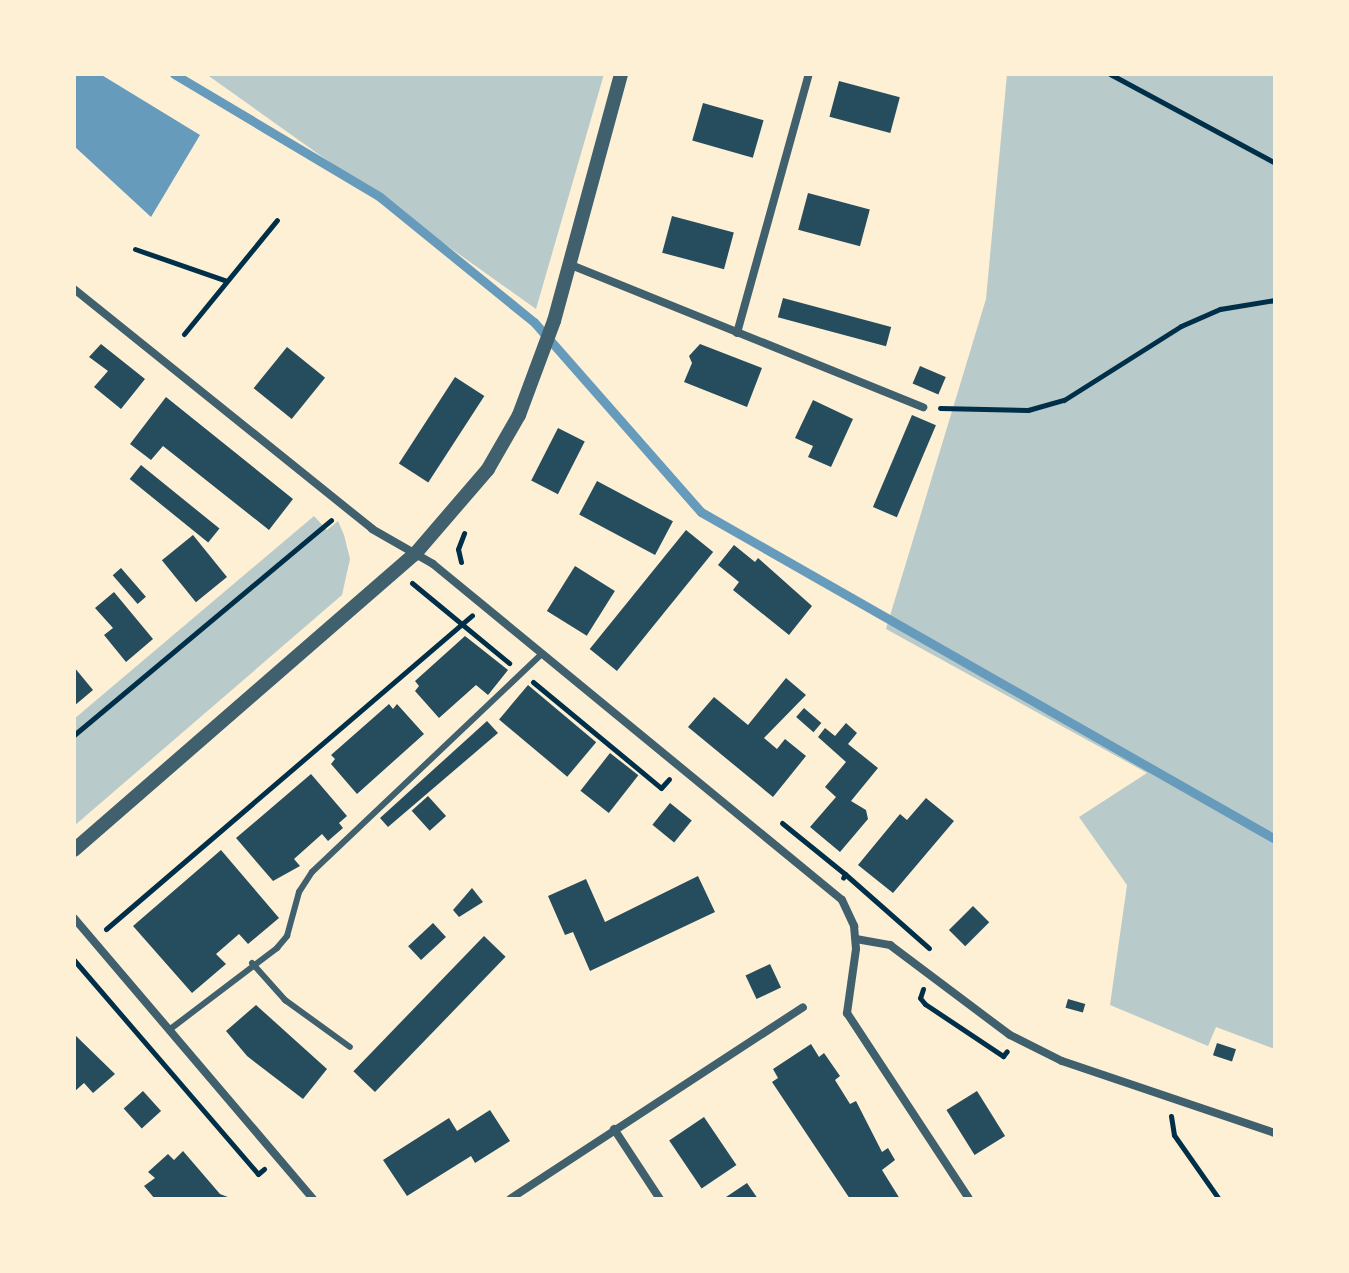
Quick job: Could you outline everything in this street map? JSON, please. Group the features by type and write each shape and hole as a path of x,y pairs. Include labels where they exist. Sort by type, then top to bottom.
{"street":[{"path":"74,850 415,554 488,469 519,415 554,321 621,74"},
{"path":"737,333 809,74"},
{"path":"571,265 629,285 737,333 923,407"},
{"path":"74,289 346,507 483,606 833,891 849,912 856,939 847,1013 969,1199"},
{"path":"74,918 313,1199"},
{"path":"856,939 890,945 979,1014 1036,1049 1275,1133"},
{"path":"510,1199 803,1007"},
{"path":"614,1129 660,1199"}],"lane":[{"path":"169,1030 287,936 299,892 312,872 524,675 542,654"},
{"path":"252,963 285,1000 350,1047"}],"path":[{"path":"1110,74 1275,163"},
{"path":"184,334 277,220"},
{"path":"135,249 227,281"},
{"path":"923,407 984,413 1028,410 1064,400 1181,326 1220,309 1275,300"},
{"path":"74,735 346,507"},
{"path":"464,566 458,549 469,525"},
{"path":"396,570 661,788 681,766"},
{"path":"93,940 483,606"},
{"path":"771,814 845,874 833,891"},
{"path":"74,960 258,1174 267,1167 276,1177"},
{"path":"1176,1100 1171,1129 1219,1199"}],"shaded area":[{"path":"206,74 604,74 536,309"},
{"path":"1007,74 1275,74 1275,1049 1216,1027 1208,1046 1110,1005 1127,885 1079,817 1147,773 886,629 986,299"},
{"path":"314,516 327,530 338,521 344,535 350,559 342,595 74,826 74,719"}],"water":[{"path":"74,74 100,74 200,135 151,217 74,146"}],"building":[{"path":"839,81 900,97 890,133 829,117"},
{"path":"703,103 764,120 753,158 692,140"},
{"path":"808,193 870,210 860,246 798,230"},
{"path":"672,216 734,233 724,269 662,253"},
{"path":"783,298 891,327 886,346 778,317"},
{"path":"101,344 145,379 121,409 94,387 108,371 89,357"},
{"path":"700,344 762,368 747,407 684,382 692,363 689,356"},
{"path":"287,347 325,378 292,419 254,388"},
{"path":"920,366 946,377 938,394 913,383"},
{"path":"455,377 484,396 428,482 399,463"},
{"path":"166,397 293,499 269,530 163,446 151,460 130,444"},
{"path":"813,400 853,419 831,467 808,457 813,446 795,438"},
{"path":"912,415 936,425 897,517 873,507"},
{"path":"558,428 585,442 558,494 531,481"},
{"path":"141,465 219,529 208,543 130,479"},
{"path":"597,481 673,521 655,555 579,515"},
{"path":"686,530 713,552 617,671 590,649"},
{"path":"193,535 227,577 196,602 162,560"},
{"path":"734,545 755,562 758,558 812,606 789,635 733,590 739,582 718,565"},
{"path":"575,566 615,591 587,636 547,611"},
{"path":"121,568 146,597 138,604 113,575"},
{"path":"114,592 153,639 126,662 104,635 113,628 95,608"},
{"path":"465,636 508,670 488,695 476,685 439,718 415,691 419,686 415,681"},
{"path":"74,667 93,690 74,706"},
{"path":"786,678 806,695 764,738 777,749 785,739 806,756 773,797 688,727 714,697 748,725"},
{"path":"528,685 596,742 567,777 499,719"},
{"path":"389,704 393,709 397,704 424,734 357,794 331,764 335,759 331,755"},
{"path":"804,708 821,723 813,732 796,717"},
{"path":"487,721 498,733 388,827 380,818"},
{"path":"846,723 857,733 848,744 878,768 851,801 866,810 868,819 840,852 810,827 836,797 825,787 846,762 818,737 825,728 835,736"},
{"path":"610,753 638,775 609,813 580,791"},
{"path":"311,774 347,816 339,823 343,828 328,841 322,834 294,859 300,866 273,881 236,838"},
{"path":"428,796 446,816 430,831 412,811"},
{"path":"926,798 954,821 893,893 858,865 900,814 907,820"},
{"path":"670,803 692,821 674,842 652,825"},
{"path":"221,850 279,918 248,944 239,934 216,954 226,964 192,993 133,926"},
{"path":"698,876 715,912 590,971 573,932 565,935 548,896 586,879 605,922"},
{"path":"472,888 483,902 459,917 453,910"},
{"path":"973,906 989,922 965,946 949,930"},
{"path":"433,923 446,937 421,960 408,946"},
{"path":"484,936 506,957 375,1092 353,1071"},
{"path":"770,964 781,988 757,999 746,975"},
{"path":"1068,999 1085,1004 1083,1013 1066,1008"},
{"path":"256,1005 327,1069 303,1099 247,1056 226,1031"},
{"path":"74,1034 115,1074 93,1093 84,1083 74,1092"},
{"path":"1217,1043 1236,1049 1232,1062 1213,1055"},
{"path":"811,1044 819,1057 824,1053 840,1076 835,1080 850,1104 856,1101 882,1152 888,1148 895,1160 882,1170 900,1199 850,1199 772,1082 778,1078 773,1069"},
{"path":"143,1091 161,1111 142,1128 124,1108"},
{"path":"977,1091 1005,1136 975,1155 946,1110"},
{"path":"490,1110 510,1141 475,1163 471,1156 407,1196 383,1160 449,1118 457,1131"},
{"path":"704,1117 736,1165 702,1189 669,1140"},
{"path":"183,1151 220,1194 233,1199 155,1199 144,1186 155,1178 148,1172 168,1154 174,1160"},
{"path":"747,1183 758,1199 723,1199"}],"waterway":[{"path":"174,74 380,197 534,322 701,512 1275,839"}]}
